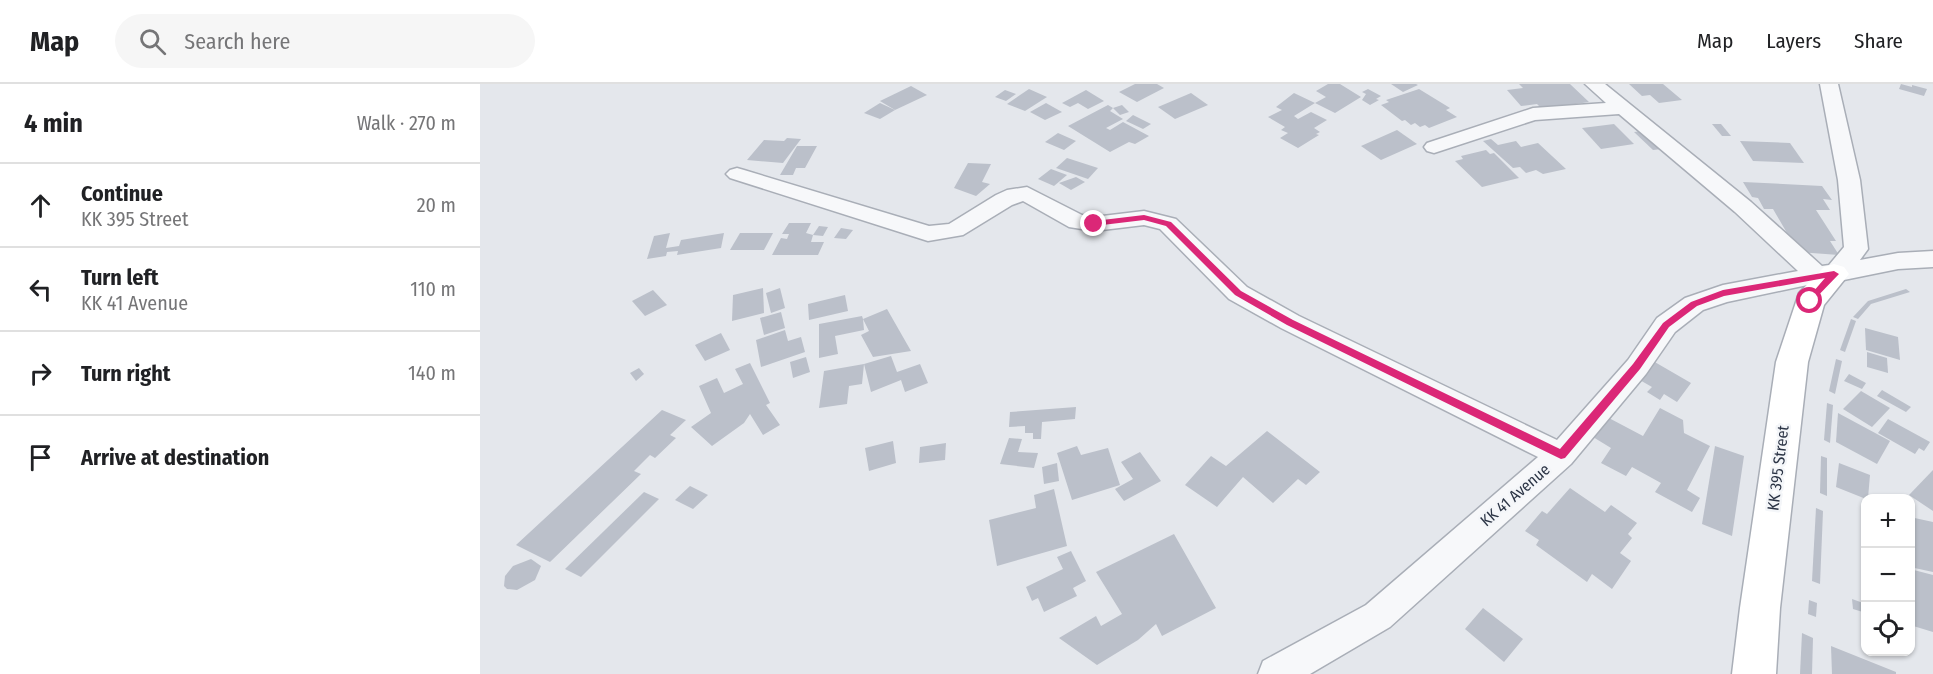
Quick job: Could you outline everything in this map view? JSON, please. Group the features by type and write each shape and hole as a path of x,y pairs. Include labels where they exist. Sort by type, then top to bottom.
{"street":[{"path":"1594,84 1826,274 1856,249 1849,180 1829,84"},
{"path":"1434,147 1533,114 1623,108"},
{"path":"737,174 928,234 955,230 1004,200 1027,194 1077,222 1094,224 1144,218 1168,224 1238,293 1290,322 1561,454"},
{"name":"KK 41 Avenue","path":"1276,674 1378,616 1561,454 1637,367 1666,325 1694,304 1723,294 1826,274 1898,261 1933,259"},
{"name":"KK 395 Street","path":"1754,674 1760,608 1792,363 1810,301 1826,274"}],"building":[{"path":"1135,84 1157,84 1164,88 1137,102 1119,92"},
{"path":"1328,84 1340,84 1361,97 1335,113 1315,103 1326,97 1316,91"},
{"path":"1391,84 1416,84 1418,85 1403,92"},
{"path":"1519,84 1570,84 1589,102 1542,109 1537,104 1521,106 1507,90 1523,88"},
{"path":"1629,84 1663,84 1682,100 1659,103 1650,95 1642,96"},
{"path":"1901,84 1927,89 1924,96 1899,89"},
{"path":"911,86 927,95 895,110 880,101"},
{"path":"1029,89 1047,97 1025,111 1007,104"},
{"path":"1368,89 1381,96 1376,99 1379,100 1370,105 1362,100 1366,94 1362,92"},
{"path":"1419,89 1450,108 1446,110 1457,117 1429,128 1425,125 1420,127 1415,123 1411,125 1405,120 1402,121 1381,105 1389,102 1386,100"},
{"path":"1005,90 1016,94 1006,101 995,97"},
{"path":"1086,90 1104,101 1088,109 1078,103 1070,107 1062,103"},
{"path":"1191,93 1208,105 1175,119 1158,107"},
{"path":"1294,93 1315,103 1294,116 1298,119 1311,112 1327,120 1314,128 1320,132 1316,134 1319,135 1298,148 1280,138 1288,133 1281,130 1285,127 1268,117 1282,110 1276,107"},
{"path":"880,103 895,110 880,119 864,113"},
{"path":"1046,103 1062,112 1045,120 1030,112"},
{"path":"1108,105 1113,108 1110,111 1123,119 1106,128 1110,130 1123,122 1149,136 1135,144 1129,142 1110,152 1068,126"},
{"path":"1122,105 1129,112 1120,115 1113,108"},
{"path":"1133,115 1151,124 1143,129 1126,121"},
{"path":"1614,124 1634,144 1601,149 1582,128"},
{"path":"1712,124 1721,124 1731,136 1722,136"},
{"path":"1397,130 1417,144 1381,160 1361,146"},
{"path":"1643,131 1662,149 1653,150 1634,132"},
{"path":"1058,133 1076,141 1064,150 1045,142"},
{"path":"787,138 801,139 783,163 747,160 764,140 784,141"},
{"path":"1491,139 1498,145 1516,141 1521,147 1538,143 1566,169 1543,174 1536,170 1526,173 1520,167 1513,168 1483,141"},
{"path":"1740,141 1790,143 1804,163 1753,161"},
{"path":"797,146 817,146 805,168 796,168 793,175 780,175"},
{"path":"1486,150 1490,154 1494,153 1519,178 1482,187 1455,161 1463,159 1461,156"},
{"path":"1067,158 1098,168 1088,179 1056,168"},
{"path":"968,163 991,164 982,182 990,184 976,196 954,188"},
{"path":"1051,169 1067,175 1054,186 1038,179"},
{"path":"1076,177 1085,182 1071,190 1059,183"},
{"path":"1743,182 1822,186 1832,200 1823,199 1830,210 1816,210 1836,241 1830,241 1839,255 1798,252 1773,209 1764,209 1758,198 1752,197"},
{"path":"789,223 811,223 806,233 813,235 811,242 824,242 818,255 772,255 781,238 787,239 789,234 782,234"},
{"path":"819,226 828,227 823,236 813,235"},
{"path":"841,228 853,230 846,239 834,238"},
{"path":"670,233 666,248 679,246 681,240 724,233 721,248 677,255 678,251 667,252 666,256 647,259 654,236"},
{"path":"740,233 773,233 764,250 730,250"},
{"path":"763,288 764,313 732,321 733,295"},
{"path":"780,288 785,308 771,313 766,293"},
{"path":"1906,289 1910,292 1871,304 1858,319 1853,317 1868,301"},
{"path":"653,290 667,305 645,316 632,301"},
{"path":"845,295 848,311 809,320 808,304"},
{"path":"887,309 911,351 873,357 861,335 869,331 863,319"},
{"path":"781,312 785,328 764,335 760,318"},
{"path":"862,316 864,330 835,336 838,354 819,358 819,324"},
{"path":"1851,319 1856,321 1845,352 1840,350"},
{"path":"1865,328 1898,337 1900,360 1866,350"},
{"path":"785,330 788,341 801,337 805,352 761,367 756,340"},
{"path":"721,333 730,350 705,361 695,345"},
{"path":"1867,352 1887,358 1888,373 1867,367"},
{"path":"891,356 897,372 920,364 928,383 905,392 901,380 871,392 864,364"},
{"path":"806,357 810,372 793,378 790,362"},
{"path":"1836,359 1842,361 1835,394 1829,391"},
{"path":"1653,361 1691,383 1677,402 1664,394 1660,400 1647,392 1652,387 1638,379"},
{"path":"750,363 770,403 766,405 780,425 763,435 750,414 744,423 712,446 691,427 711,413 699,386 717,378 724,393 743,384 735,369"},
{"path":"864,364 862,384 849,386 847,404 819,408 824,371"},
{"path":"639,368 644,374 636,381 630,373"},
{"path":"1849,374 1866,383 1862,389 1844,381"},
{"path":"1882,390 1911,407 1906,412 1877,396"},
{"path":"1861,391 1890,408 1872,427 1843,409"},
{"path":"1827,403 1833,405 1830,443 1824,440"},
{"path":"1076,407 1075,419 1042,422 1041,439 1033,439 1033,433 1025,433 1025,426 1009,427 1010,412"},
{"path":"1660,408 1683,420 1684,433 1710,446 1687,490 1700,498 1692,512 1655,492 1661,483 1632,467 1626,476 1601,463 1611,448 1593,437 1607,417 1643,436"},
{"path":"662,410 686,420 670,435 676,438 655,458 650,455 634,471 641,474 550,562 516,545"},
{"path":"1838,413 1890,441 1877,464 1836,442"},
{"path":"1888,419 1930,442 1924,451 1919,448 1915,454 1878,433"},
{"path":"1267,431 1320,472 1306,485 1298,479 1273,503 1243,477 1217,507 1185,485 1211,456 1226,466"},
{"path":"1009,438 1022,439 1018,452 1038,453 1034,468 1000,464"},
{"path":"893,441 896,463 869,471 865,448"},
{"path":"946,443 945,460 919,463 920,447"},
{"path":"1077,446 1081,455 1108,448 1120,485 1072,500 1057,453"},
{"path":"1715,446 1744,456 1732,536 1702,524"},
{"path":"1140,452 1161,481 1124,501 1115,489 1133,479 1121,462"},
{"path":"1821,456 1827,458 1827,496 1820,493"},
{"path":"1057,463 1059,481 1044,484 1042,467"},
{"path":"1839,463 1870,475 1868,494 1861,494 1861,497 1836,487"},
{"path":"1933,470 1933,511 1915,499 1915,494 1910,494"},
{"path":"690,486 708,495 693,509 675,500"},
{"path":"1570,488 1605,512 1611,505 1637,523 1628,534 1632,538 1620,553 1631,561 1612,589 1592,574 1587,582 1536,545 1539,540 1525,531 1542,511 1547,514"},
{"path":"1054,489 1067,546 997,566 989,520 1036,508 1034,495"},
{"path":"644,492 659,499 581,577 565,569"},
{"path":"1816,508 1823,511 1820,584 1812,581"},
{"path":"1915,518 1933,522 1933,572 1915,568"},
{"path":"1174,534 1216,608 1162,636 1156,624 1138,640 1097,665 1059,638 1096,616 1101,626 1122,614 1096,572"},
{"path":"1071,551 1086,581 1073,588 1077,596 1044,612 1038,598 1032,601 1026,587 1063,569 1057,557"},
{"path":"531,559 541,566 535,580 517,590 507,589 504,586 505,576 513,566"},
{"path":"1915,570 1933,575 1933,632 1915,627"},
{"path":"1852,599 1861,602 1861,611 1853,609"},
{"path":"1809,600 1817,603 1816,617 1808,614"},
{"path":"1483,608 1523,639 1504,662 1465,629"},
{"path":"1802,633 1813,638 1812,674 1800,674"},
{"path":"1831,646 1896,672 1896,674 1832,674"}],"route":[{"path":"1094,224 1144,218 1168,224 1238,293 1290,322 1561,454 1637,367 1666,325 1694,304 1723,294 1817,275 1834,274 1810,301"}]}
